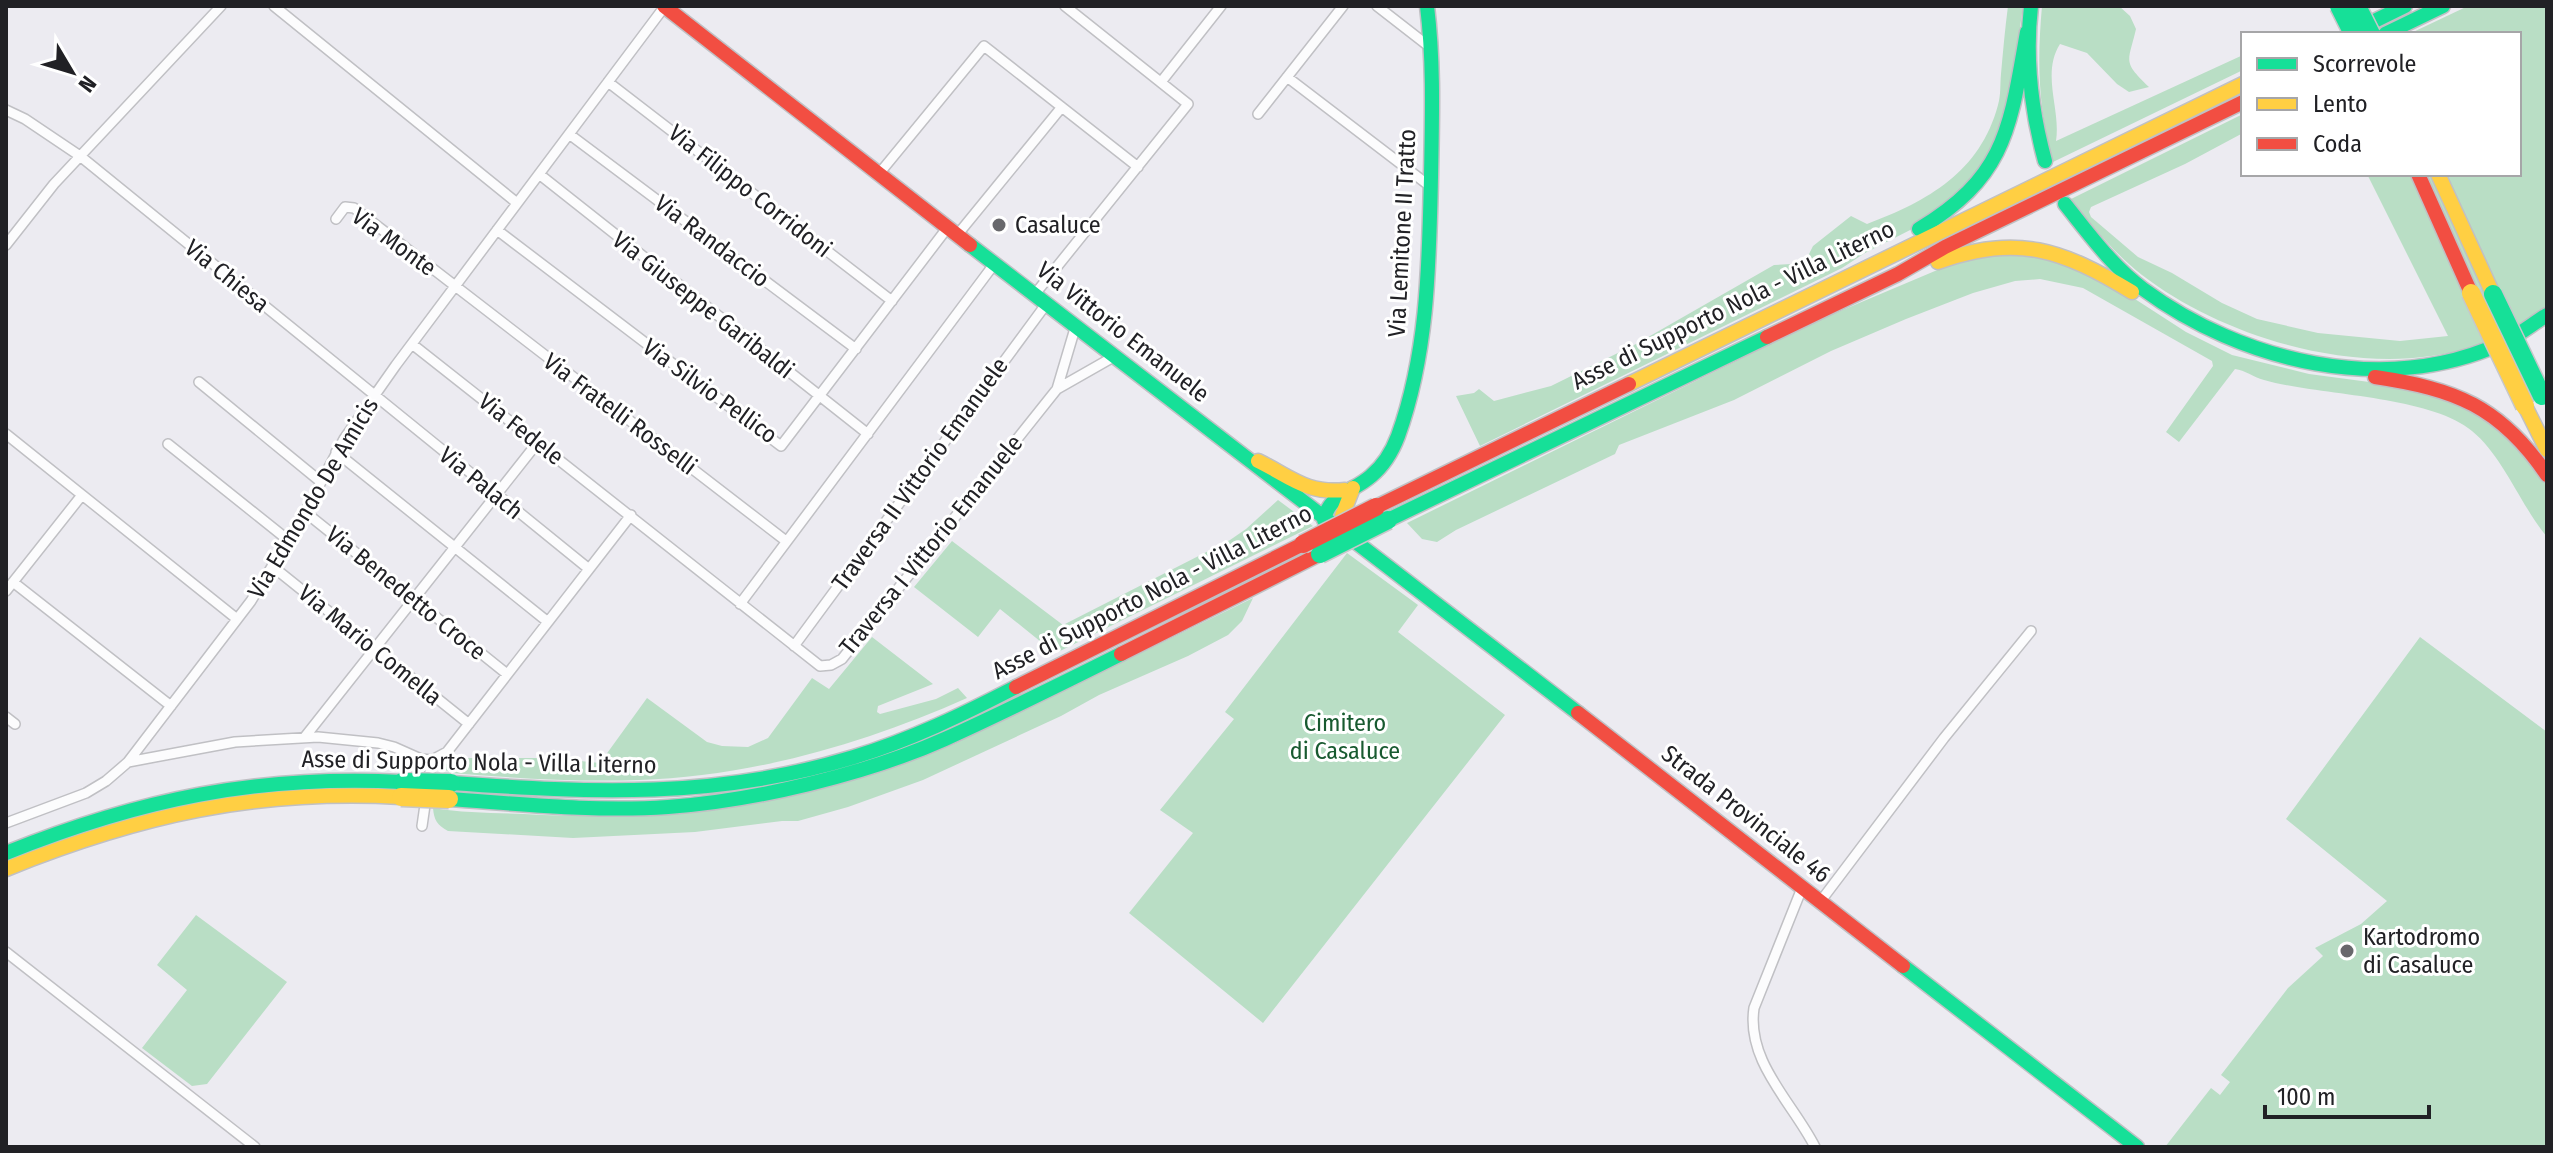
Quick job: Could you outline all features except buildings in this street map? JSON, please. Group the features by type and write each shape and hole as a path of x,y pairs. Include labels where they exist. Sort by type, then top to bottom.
{"main road":[{"name":"Via Lemitone II Tratto","path":"1324,520 1338,511 1353,488 1367,480 1388,457 1412,389 1426,312 1431,187 1431,48 1427,6"},
{"path":"1864,268 1890,245 1947,213 1987,174 2006,137 2031,6"},
{"path":"2339,6 2349,32"},
{"path":"2357,6 2370,32"},
{"path":"2354,32 2405,6"},
{"path":"2389,32 2443,6"},
{"name":"Via Vittorio Emanuele","path":"668,7 878,175 1076,325 1324,520"},
{"path":"2027,32 2030,93 2045,161"},
{"name":"Asse di Supporto Nola - Villa Literno","path":"450,791 589,809 669,807 749,797 866,768 943,740 1166,633 1320,554 1382,513 1864,268 2241,85"},
{"name":"Asse di Supporto Nola - Villa Literno","path":"6,869 111,829 192,809 298,796 365,794 402,789 666,790 731,783 852,757 967,712 1303,544 1382,513 1898,274 1945,247 2241,103"},
{"path":"2419,176 2471,293 2538,403"},
{"path":"2439,176 2538,403 2547,450"},
{"path":"2065,204 2124,274 2185,318"},
{"path":"1898,274 1920,270 1957,254 1985,248 2033,247 2070,257 2108,276 2148,302 2254,350 2330,367 2381,369 2433,365 2485,350 2532,327 2547,315"},
{"path":"2330,367 2349,374 2430,386 2474,402 2509,427 2537,458 2547,475"},
{"path":"1248,461 1256,460 1269,466 1307,490 1328,493 1353,488"},
{"path":"1353,488 1342,516 1360,548"},
{"name":"Strada Provinciale 46","path":"1324,520 2137,1147"},
{"name":"Asse di Supporto Nola - Villa Literno","path":"6,853 101,816 202,792 312,780 370,779 402,789"}],"street":[{"path":"6,245 80,156 221,6"},
{"path":"274,6 517,203"},
{"path":"1065,6 1161,82 1221,6"},
{"path":"1258,114 1343,6"},
{"path":"1377,6 1431,48"},
{"name":"Via Edmondo De Amicis","path":"6,823 86,793 128,762 237,619 305,512 336,452 374,395 608,82 668,7"},
{"path":"878,175 984,46 1138,167"},
{"path":"1287,77 1431,187"},
{"name":"Via Filippo Corridoni","path":"608,82 892,301"},
{"name":"Traversa II Vittorio Emanuele","path":"794,646 1041,298 1188,104 1161,82"},
{"name":"Via Silvio Pellico","path":"497,230 781,446 892,301 1061,108"},
{"name":"Via Chiesa","path":"6,110 80,156 374,395"},
{"name":"Via Randaccio","path":"569,134 856,349"},
{"name":"Via Giuseppe Garibaldi","path":"539,174 868,434"},
{"name":"Via Monte","path":"336,219 345,207 354,208 454,287"},
{"path":"740,604 995,263"},
{"name":"Via Fratelli Rosselli","path":"454,287 786,541"},
{"name":"Traversa I Vittorio Emanuele","path":"1057,389 1076,325"},
{"name":"Via Fedele","path":"412,344 794,646"},
{"name":"Traversa I Vittorio Emanuele","path":"794,646 820,666 842,659 1057,389 1115,356"},
{"path":"199,382 321,482"},
{"name":"Via Palach","path":"374,395 589,569"},
{"path":"6,434 237,619"},
{"path":"304,738 538,442"},
{"path":"168,444 288,540"},
{"path":"336,452 548,622"},
{"path":"6,591 82,495"},
{"name":"Via Benedetto Croce","path":"305,512 507,674"},
{"path":"128,762 235,742 304,738 355,739 394,747 421,759 432,760 447,752 631,515"},
{"name":"Via Mario Comella","path":"272,566 469,724"},
{"path":"13,582 171,706"},
{"path":"1820,902 1944,738 2031,631"},
{"path":"6,717 15,724"},
{"path":"422,826 432,760"},
{"path":"1802,888 1754,1008 1752,1029 1758,1053 1815,1147"},
{"path":"6,952 255,1147"}],"green space":[{"path":"2008,6 2023,6 2009,107 1984,170 1918,226 1842,268 1480,446 1456,396 1479,389 1494,401 1551,386 1636,344 1774,265 1791,264 1807,258 1813,246 1851,216 1867,224 1911,205 1949,181 1979,149 1998,105"},
{"path":"2042,6 2119,6 2130,16 2136,29 2129,61 2134,72 2149,87 2129,92 2087,53 2060,44 2052,67 2056,141 2241,56 2241,71 2053,162 2044,122 2040,46"},
{"path":"2468,6 2547,6 2547,307 2503,336 2452,352 2398,359 2343,356 2287,345 2234,327 2185,303 2142,275 2113,249 2071,199 2241,115 2241,134 2185,164 2091,207 2091,217 2138,257 2257,319 2318,333 2400,341 2448,336 2368,176 2521,176 2521,32 2413,32"},
{"path":"2023,252 2104,279 2186,332 2232,355 2309,374 2422,389 2487,415 2537,468 2547,485 2547,537 2483,441 2453,419 2402,403 2287,385 2235,369 2179,442 2166,432 2213,366 2212,361 2083,288 2040,279 2015,281 1973,293 1831,351 1734,400 1619,445 1615,454 1437,542 1422,539 1407,523 1826,317 1961,260"},
{"path":"1278,500 1313,526 1058,652 1052,644 1046,646 1000,609 978,637 914,587 952,541 1063,625 1230,540"},
{"name":"Cimitero di Casaluce","path":"1347,553 1418,605 1398,632 1505,715 1263,1023 1129,913 1193,833 1160,810 1234,719 1225,712"},
{"path":"1253,598 1242,621 1228,635 1188,656 923,780 798,821 695,832 573,838 448,831 434,816 433,808 582,816 691,812 795,795 847,782 954,744"},
{"path":"872,637 933,684 878,706 877,712 880,714 936,699 958,688 967,698 848,743 724,772 639,780 592,780 451,773 442,768 454,758 550,758 600,763 647,698 707,742 748,747 768,738 812,678 829,689"},
{"path":"2420,637 2547,732 2547,1147 2165,1147 2211,1088 2220,1095 2230,1082 2221,1075 2288,988 2323,956 2315,948 2361,924 2387,901 2286,819"},
{"path":"196,915 287,982 207,1084 192,1086 142,1048 187,990 157,965"}],"traffic: fast":[{"path":"1324,520 1336,499 1371,476 1387,458 1398,436 1416,373 1425,308 1429,243 1432,92 1427,6"},
{"path":"2031,6 2030,84 2045,161"},
{"path":"2339,6 2352,32"},
{"path":"2357,6 2370,32"},
{"path":"2354,31 2405,6"},
{"path":"2389,32 2443,6"},
{"path":"1919,229 1971,189 2000,146 2009,122 2027,32"},
{"path":"2065,204 2121,270 2143,289 2182,314 2224,336 2269,352 2315,363 2362,369 2409,368 2455,360 2506,341 2547,315"},
{"path":"970,245 1578,713"},
{"path":"2493,294 2542,396"},
{"path":"1388,520 1767,337"},
{"path":"1320,554 1388,520"},
{"path":"449,799 613,809 701,804 773,792 846,774 914,752 1121,654"},
{"path":"451,783 554,789 654,790 753,780 803,771 896,743 1016,687"},
{"path":"6,853 104,818 200,795 298,783 402,782"},
{"path":"402,782 451,783"},
{"path":"1903,966 2137,1147"}],"traffic: slow":[{"path":"1629,384 2241,85"},
{"path":"2439,176 2493,294"},
{"path":"1938,262 1992,249 2039,250 2084,266 2132,292"},
{"path":"2471,293 2525,406"},
{"path":"2525,406 2547,450"},
{"path":"1258,461 1309,487 1345,490"},
{"path":"1347,529 1342,516 1353,488"},
{"path":"6,869 104,834 199,810 297,797 401,797"},
{"path":"401,797 449,799"}],"traffic: jam":[{"path":"664,6 970,245"},
{"path":"1767,337 2241,103"},
{"path":"2419,176 2471,293"},
{"path":"2375,377 2429,388 2473,405 2512,432 2547,475"},
{"path":"1376,507 1629,384"},
{"path":"1303,544 1376,507"},
{"path":"1016,687 1303,544"},
{"path":"1121,654 1320,554"},
{"path":"1578,713 1903,966"}],"place":[{"name":"Casaluce","path":"999,225"},
{"name":"Kartodromo di Casaluce","path":"2347,951"}]}
